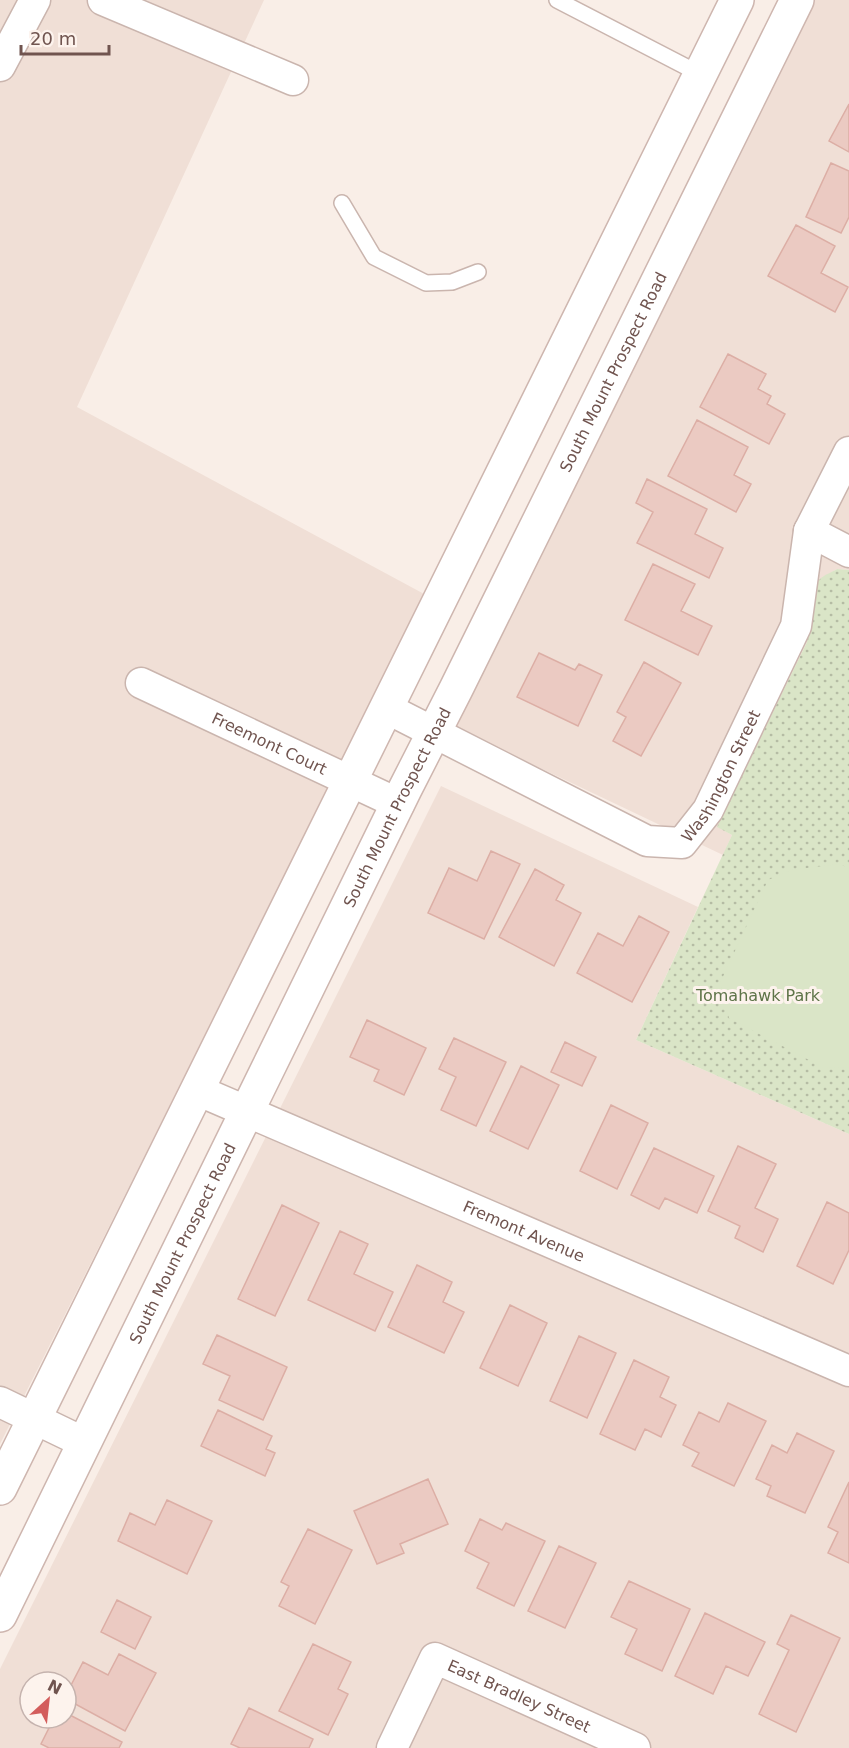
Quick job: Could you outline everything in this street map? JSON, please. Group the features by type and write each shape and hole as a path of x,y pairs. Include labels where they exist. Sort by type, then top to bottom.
{"main road":[{"path":"0,1488 737,0"},
{"name":"South Mount Prospect Road","path":"0,1615 433,733 797,0"}],"street":[{"path":"0,66 35,0"},
{"path":"103,0 293,80"},
{"path":"849,452 809,531 849,552"},
{"name":"Washington Street","path":"386,708 647,841 682,843 708,810 796,626 809,531"},
{"name":"Freemont Court","path":"141,683 399,804"},
{"name":"Fremont Avenue","path":"197,1090 849,1371"},
{"path":"0,1402 85,1443"},
{"name":"East Bradley Street","path":"393,1748 435,1658 635,1748"}],"lane":[{"path":"557,0 700,74"},
{"path":"342,203 374,257 426,283 452,282 478,272"}],"shaded area":[{"path":"0,0 264,0 77,407 426,595 0,1444"},
{"path":"815,0 849,0 849,570 837,569 819,580 812,596 812,613 807,642 718,827 732,835 723,855 454,727"},
{"path":"441,786 698,907 636,1040 849,1134 849,1748 0,1748 0,1669"}],"green space":[{"name":"Tomahawk Park","path":"837,569 849,570 849,1134 636,1040 732,835 717,827 807,642 814,591 822,578"},
{"path":"839,864 849,868 849,1067 824,1068 729,1018 720,983 768,880 791,870"}],"building":[{"path":"849,104 849,152 829,141"},
{"path":"831,163 849,171 849,217 841,233 806,217"},
{"path":"796,225 835,246 821,273 848,287 835,312 768,276"},
{"path":"728,354 766,374 758,389 771,396 767,404 785,414 769,444 700,407"},
{"path":"697,420 748,447 734,475 751,484 736,512 668,476"},
{"path":"647,479 707,509 695,534 723,548 709,578 637,543 653,512 636,503"},
{"path":"653,564 695,584 681,611 712,626 698,655 625,620"},
{"path":"539,653 575,670 579,664 602,675 578,726 517,697"},
{"path":"644,662 681,683 641,756 613,741 626,717 617,712"},
{"path":"491,851 520,864 484,939 428,913 449,868 477,881"},
{"path":"535,869 564,885 556,900 581,913 554,966 499,937"},
{"path":"639,916 669,932 632,1002 577,973 598,933 623,946"},
{"path":"367,1020 426,1048 404,1095 374,1081 379,1070 350,1057"},
{"path":"454,1038 506,1062 476,1126 441,1110 456,1077 439,1069"},
{"path":"565,1042 596,1057 582,1086 551,1072"},
{"path":"521,1066 559,1085 528,1149 490,1131"},
{"path":"611,1105 648,1123 617,1189 580,1171"},
{"path":"738,1146 776,1164 755,1208 778,1219 763,1252 735,1238 740,1226 708,1211"},
{"path":"654,1148 714,1176 697,1213 665,1198 659,1209 631,1195"},
{"path":"827,1202 849,1213 849,1250 833,1284 797,1266"},
{"path":"282,1205 319,1223 275,1316 238,1299"},
{"path":"340,1231 368,1244 354,1274 393,1292 375,1331 308,1300"},
{"path":"417,1265 452,1282 443,1302 464,1312 444,1353 388,1327"},
{"path":"510,1305 547,1323 518,1386 480,1368"},
{"path":"217,1335 287,1367 263,1420 219,1400 230,1376 203,1364"},
{"path":"579,1336 616,1353 587,1418 550,1401"},
{"path":"634,1360 669,1377 660,1397 676,1405 661,1437 645,1429 635,1450 600,1434"},
{"path":"728,1403 766,1421 734,1486 692,1466 699,1453 683,1445 699,1412 719,1422"},
{"path":"218,1410 272,1436 266,1449 275,1453 265,1476 201,1446"},
{"path":"797,1433 834,1451 805,1513 767,1496 771,1486 756,1479 772,1445 787,1453"},
{"path":"428,1479 448,1524 400,1544 404,1553 377,1564 354,1511"},
{"path":"849,1482 849,1563 828,1553 838,1532 828,1527"},
{"path":"167,1500 212,1521 187,1574 118,1541 130,1513 155,1525"},
{"path":"480,1519 502,1530 506,1523 545,1541 514,1606 477,1588 489,1563 465,1551"},
{"path":"308,1529 352,1550 315,1624 279,1606 289,1586 281,1582"},
{"path":"559,1546 596,1563 565,1628 528,1611"},
{"path":"629,1581 690,1609 662,1671 625,1654 637,1629 611,1617"},
{"path":"117,1600 151,1617 135,1649 101,1632"},
{"path":"705,1613 765,1642 748,1676 726,1666 713,1694 675,1676"},
{"path":"791,1615 840,1638 796,1732 759,1714 789,1650 777,1644"},
{"path":"313,1644 351,1662 338,1689 348,1694 328,1735 279,1711"},
{"path":"119,1654 156,1673 125,1731 78,1706 78,1672 83,1662 108,1675"},
{"path":"249,1708 313,1739 309,1748 240,1748 231,1744"},
{"path":"78,1719 122,1742 119,1748 49,1748 41,1744 48,1730 78,1730"}]}
